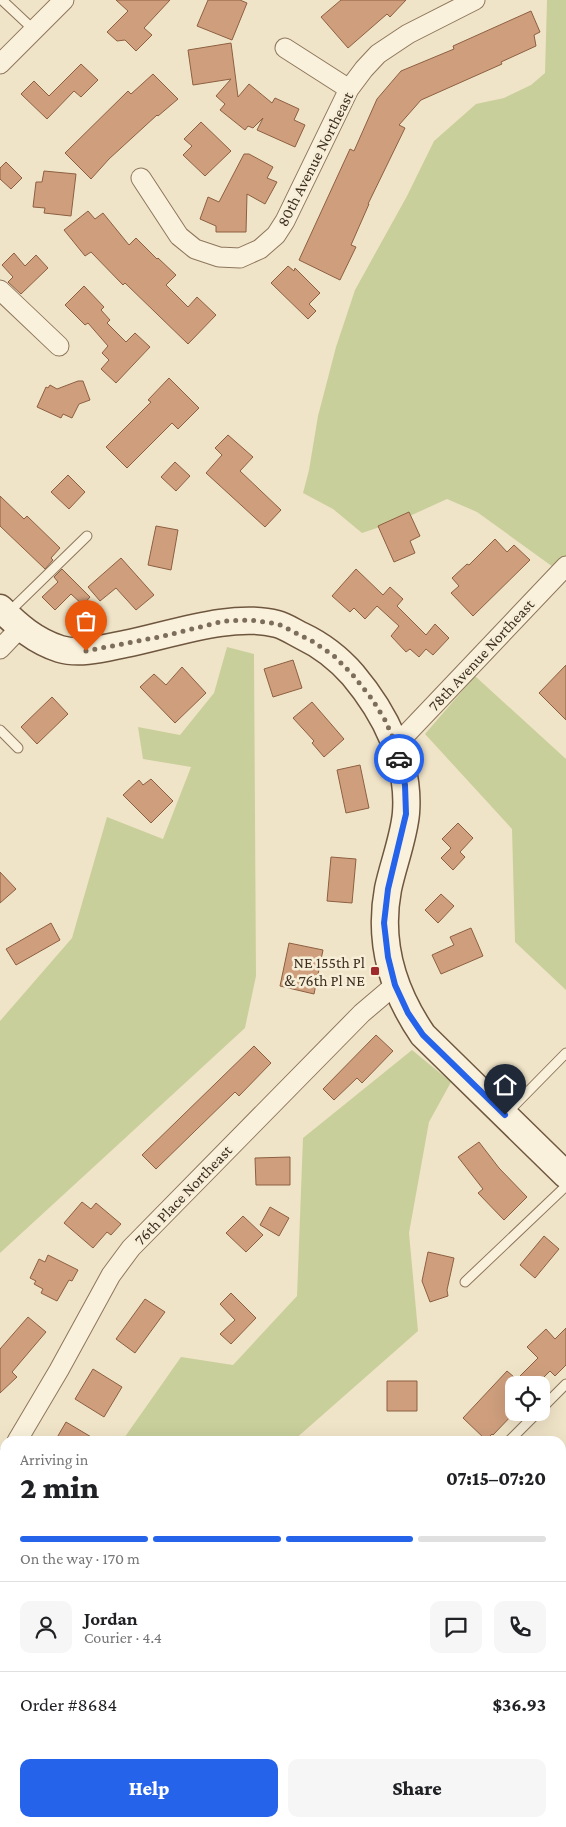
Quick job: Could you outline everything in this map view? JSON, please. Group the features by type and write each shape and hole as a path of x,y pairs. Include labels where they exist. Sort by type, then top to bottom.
{"street":[{"path":"0,64 64,0"},
{"name":"80th Avenue Northeast","path":"142,178 179,236 195,249 219,257 240,258 260,249 276,235 286,221 349,89 378,54 408,34 476,0"},
{"path":"285,48 349,89"},
{"path":"0,290 59,346"},
{"name":"78th Avenue Northeast","path":"396,745 566,566"},
{"path":"0,649 9,617 42,642 62,650 86,651 164,636 224,621 251,620 278,624 312,641 334,656 352,674 372,699 385,720 396,745 405,785 406,814 388,889 384,923 388,957 395,985 408,1013 423,1035 566,1175"},
{"name":"76th Place Northeast","path":"20,1436 111,1275 131,1248 362,1013 395,985"}],"lane":[{"path":"2,0 34,30"},
{"path":"9,617 88,536"},
{"path":"0,730 18,748"},
{"path":"505,1115 566,1053"},
{"path":"465,1282 566,1186"},
{"path":"550,1400 566,1384"},
{"path":"514,1436 529,1421"}],"green space":[{"path":"547,0 566,0 566,566 560,572 477,512 447,499 401,520 362,533 333,509 303,493 318,416 336,347 355,290 407,196 434,141 476,104 504,98 531,85 545,73"},
{"path":"227,647 254,654 256,976 245,1028 0,1253 0,1021 72,938 107,817 163,839 191,767 143,759 138,727 180,735 214,693"},
{"path":"475,676 566,759 566,990 515,942 512,829 425,734"},
{"path":"412,1050 451,1082 429,1122 409,1233 418,1331 299,1436 126,1436 181,1357 233,1365 297,1296 303,1138"}],"building":[{"path":"116,0 170,0 144,28 152,35 136,51 125,40 117,41 107,32 128,11"},
{"path":"208,0 240,0 247,3 232,40 197,26"},
{"path":"341,0 406,0 390,17 387,14 348,48 321,17"},
{"path":"531,11 540,32 534,35 536,46 501,62 502,64 421,100 399,125 405,128 368,204 351,245 356,247 340,280 299,260 350,149 354,151 377,99 401,71 454,49 453,46"},
{"path":"231,43 238,97 249,84 272,103 275,98 299,109 294,120 305,125 295,147 257,130 263,118 253,128 248,126 245,130 220,110 225,104 216,96 231,79 193,85 188,50"},
{"path":"81,64 98,80 81,97 74,91 47,119 21,94 34,81 49,96"},
{"path":"153,74 178,99 157,115 109,159 91,179 65,153 128,91 131,94"},
{"path":"201,122 231,151 205,176 183,155 192,146 184,139"},
{"path":"244,154 249,154 273,167 267,178 277,182 265,204 247,194 246,232 216,232 216,226 200,219 208,197 219,202"},
{"path":"6,162 22,178 11,189 0,179 0,168"},
{"path":"44,171 76,174 71,216 44,213 45,208 33,207 36,182 42,182"},
{"path":"88,211 95,219 103,213 129,245 136,238 176,275 166,285 188,307 197,297 216,315 188,344 125,283 123,285 91,252 85,256 64,230"},
{"path":"14,253 25,266 36,255 48,268 21,294 8,282 13,277 2,265"},
{"path":"288,266 294,271 295,268 320,293 309,304 316,311 308,319 271,283"},
{"path":"84,286 104,307 101,310 110,320 107,323 126,342 135,333 150,347 116,383 101,369 109,360 102,353 108,346 88,323 85,325 65,305"},
{"path":"169,378 199,408 178,429 172,423 127,468 106,447 151,402 148,400"},
{"path":"83,381 90,400 79,404 72,418 63,414 61,418 37,407 46,387 48,388 50,385 57,389"},
{"path":"228,435 253,457 240,471 281,510 265,527 206,473 222,455 215,448"},
{"path":"175,462 190,476 176,491 161,477"},
{"path":"68,475 85,492 69,509 51,492"},
{"path":"0,496 24,519 27,516 60,548 51,558 53,560 45,569 0,526"},
{"path":"409,512 420,536 410,541 415,553 394,562 378,526"},
{"path":"156,526 178,530 171,570 148,565"},
{"path":"495,539 507,552 514,545 530,560 473,616 451,593 459,586 452,578 467,564 469,565"},
{"path":"121,558 154,595 136,610 116,588 100,601 88,587"},
{"path":"62,569 90,597 83,605 71,594 55,610 42,597 58,582 54,577"},
{"path":"356,569 383,595 390,587 403,599 397,606 426,635 435,624 449,638 433,655 426,649 419,657 410,649 406,652 391,636 399,626 377,606 365,619 354,608 350,612 332,596"},
{"path":"293,660 302,688 273,697 264,669"},
{"path":"566,665 566,720 539,693"},
{"path":"182,667 206,693 175,723 140,687 154,674 166,685"},
{"path":"52,697 68,714 37,744 21,727"},
{"path":"312,702 344,739 324,757 312,743 314,741 293,718"},
{"path":"360,765 369,808 346,813 337,770"},
{"path":"151,779 173,801 151,823 123,795 139,780 143,785"},
{"path":"458,823 473,838 460,852 465,857 453,870 441,858 451,848 442,839"},
{"path":"331,857 356,859 352,903 327,901"},
{"path":"0,872 16,889 0,903"},
{"path":"441,894 454,906 438,923 425,910"},
{"path":"51,923 60,940 16,965 6,949"},
{"path":"471,928 483,956 441,974 432,955 454,945 450,937"},
{"path":"289,943 323,950 314,994 280,986"},
{"path":"376,1035 393,1051 362,1083 357,1078 334,1100 323,1089"},
{"path":"254,1046 271,1063 239,1096 235,1092 156,1169 142,1155"},
{"path":"479,1142 499,1168 527,1197 504,1220 478,1193 483,1189 458,1157"},
{"path":"290,1157 290,1185 256,1185 255,1158"},
{"path":"82,1202 91,1209 96,1203 121,1224 111,1235 107,1232 93,1248 64,1223"},
{"path":"270,1207 289,1218 279,1236 260,1225"},
{"path":"243,1216 263,1235 246,1252 226,1233"},
{"path":"544,1236 559,1249 535,1278 520,1265"},
{"path":"428,1252 454,1258 447,1290 448,1296 430,1302 422,1281"},
{"path":"48,1255 78,1270 72,1281 69,1280 57,1301 41,1293 43,1289 34,1284 36,1281 30,1278 39,1259 45,1262"},
{"path":"231,1293 256,1318 231,1344 220,1334 235,1320 220,1304"},
{"path":"145,1299 165,1312 135,1353 116,1339"},
{"path":"28,1317 46,1332 12,1372 17,1377 0,1393 0,1349"},
{"path":"566,1328 566,1365 555,1376 550,1371 545,1376 520,1376 538,1358 527,1347 546,1329 555,1339"},
{"path":"93,1369 122,1387 104,1417 75,1399"},
{"path":"507,1371 513,1376 505,1376 506,1421 493,1435 482,1436 463,1418"},
{"path":"387,1381 417,1381 417,1411 387,1411"},
{"path":"66,1422 90,1436 58,1436"}],"way so far":[{"path":"86,651 164,636 224,621 251,620 278,624 312,641 334,656 352,674 372,699 385,720 396,745 399,759"}],"place":[{"name":"NE 155th Pl & 76th Pl NE","path":"375,971"}],"route":[{"path":"399,759 405,785 406,814 388,889 384,923 388,957 395,985 408,1013 423,1035 505,1115"}]}
